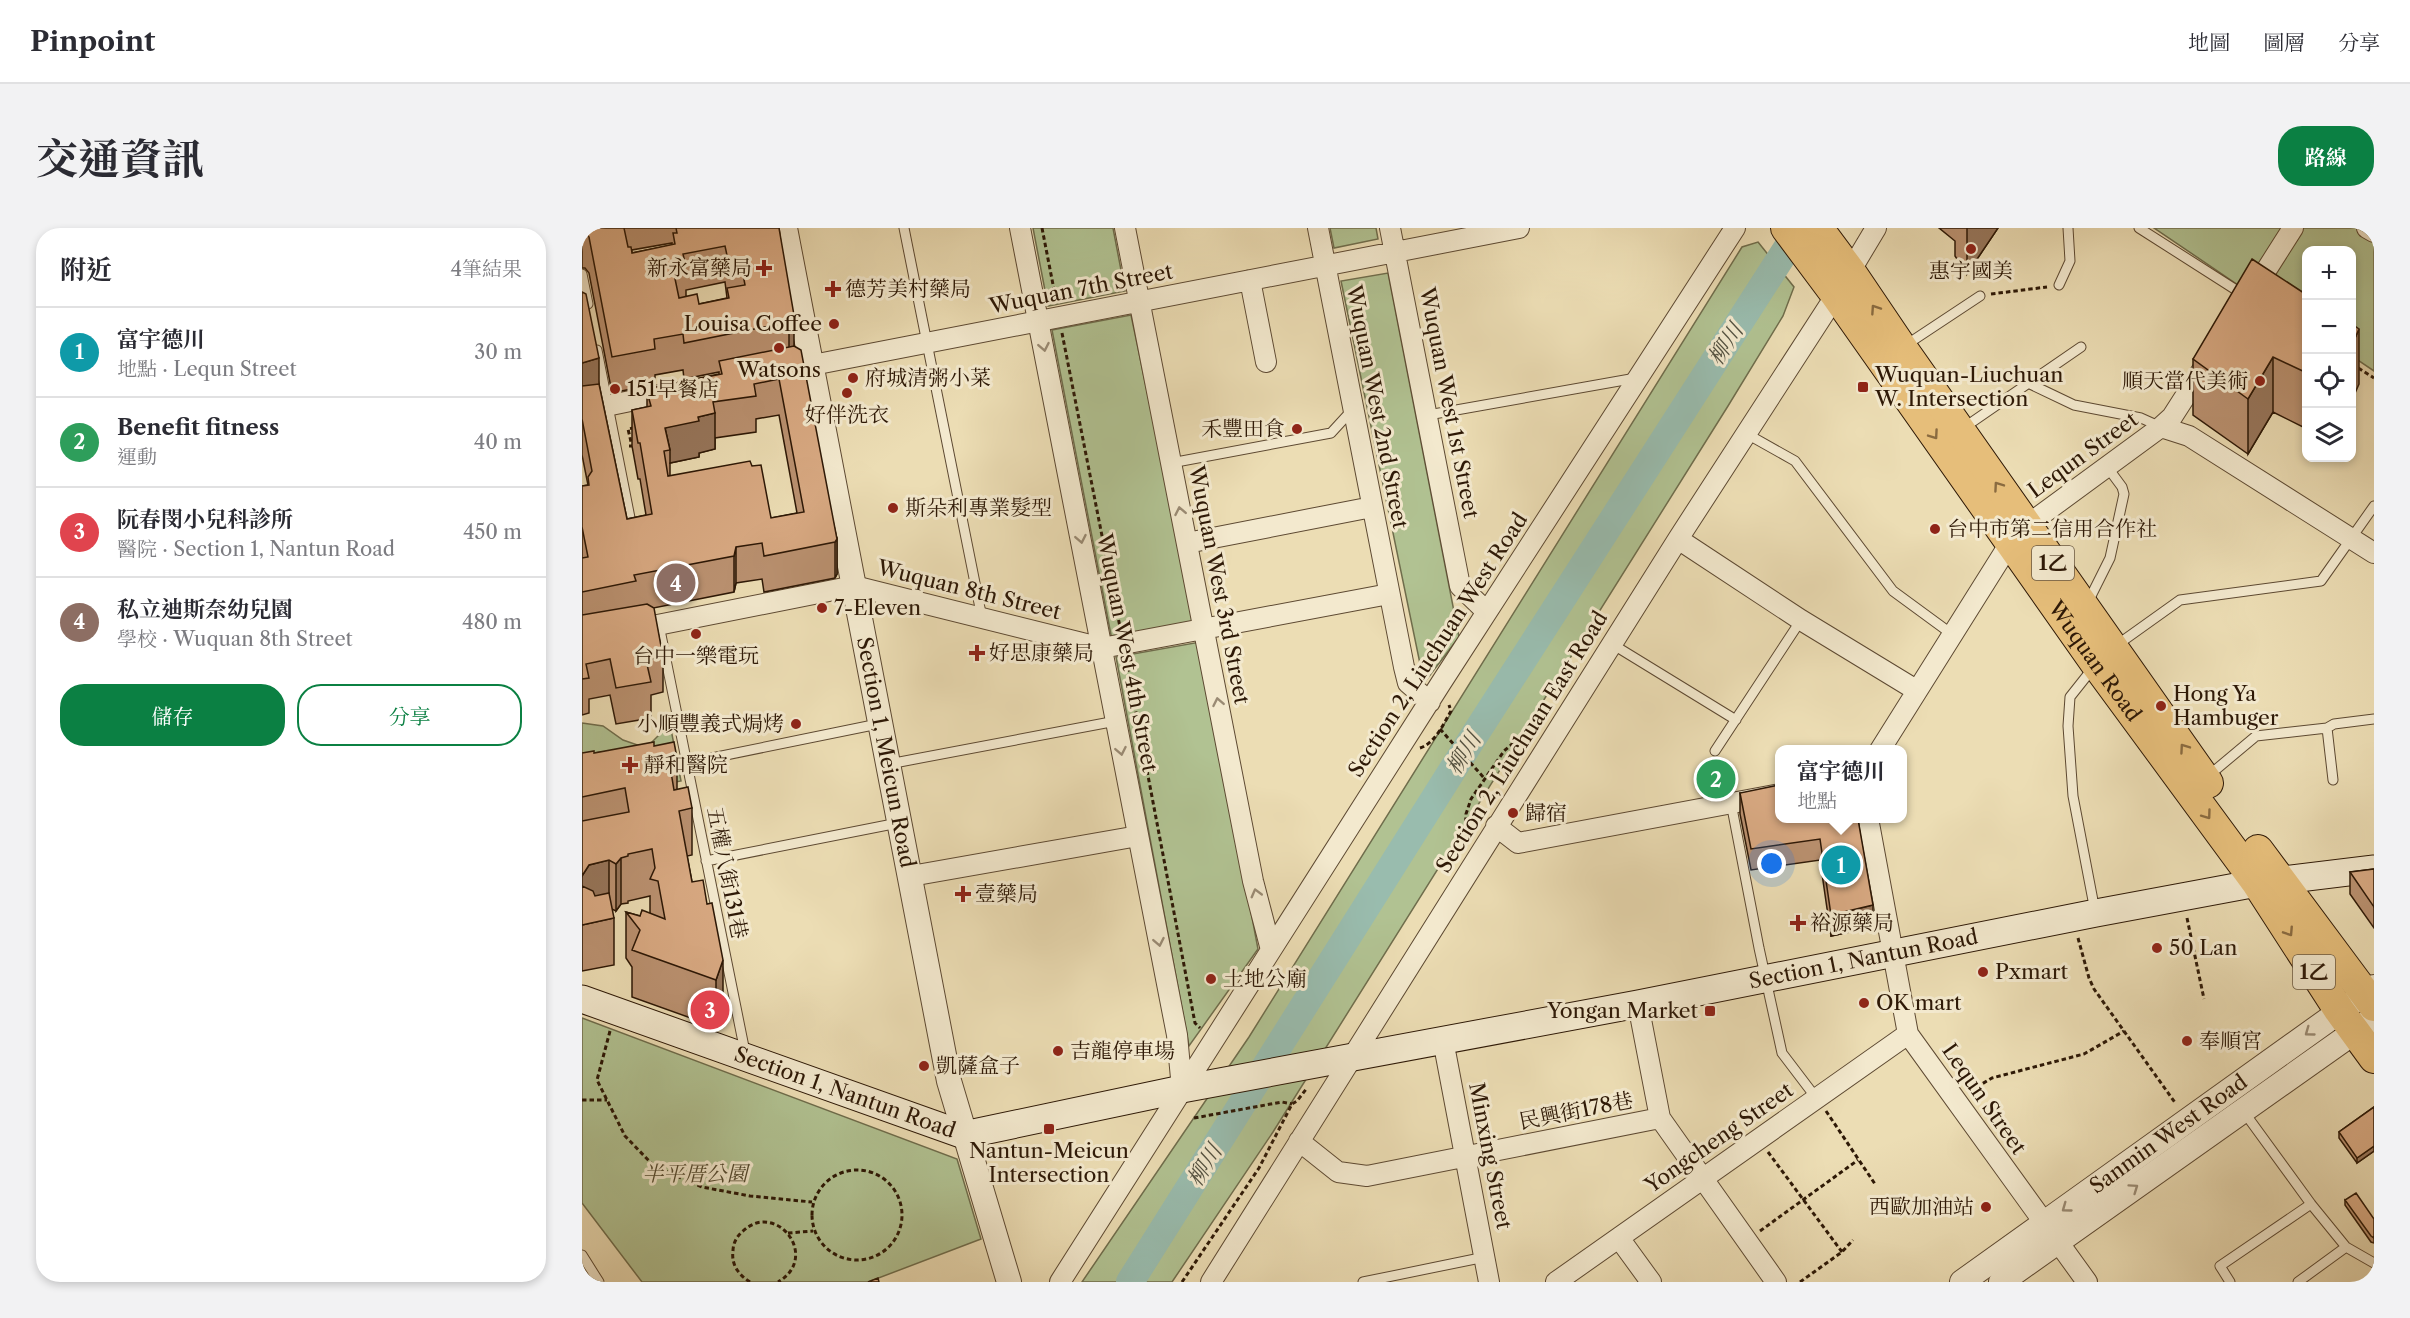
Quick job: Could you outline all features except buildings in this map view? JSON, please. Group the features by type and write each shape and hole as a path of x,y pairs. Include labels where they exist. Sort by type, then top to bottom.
{"main road":[{"name":"1乙","path":"1786,228 1821,246"},
{"name":"Wuquan Road","path":"1821,246 1843,283 2018,535 2268,882 2364,1007 2374,1058"},
{"name":"Wuquan Road","path":"1843,283 1902,348 1960,431 2018,535 2085,608 2105,656 2205,778 2268,882"},
{"name":"Section 1, Nantun Road","path":"582,999 964,1135 1182,1089 1638,1004 2183,897 2268,882 2374,869"}],"street":[{"name":"Section 1, Meicun Road","path":"785,228 949,1081 1009,1282"},
{"name":"Wuquan West 4th Street","path":"1020,228 1177,1035 1182,1089"},
{"name":"Wuquan West 3rd Street","path":"1125,228 1253,882 1271,950"},
{"name":"Wuquan West 2nd Street","path":"1318,228 1408,682 1439,703"},
{"name":"Wuquan West 1st Street","path":"1390,228 1460,586 1487,612"},
{"name":"Wuquan 7th Street","path":"777,372 1519,228"},
{"name":"Section 2, Liuchuan West Road","path":"1060,1282 1271,950 1439,703 1487,612 1735,228"},
{"name":"Section 2, Liuchuan East Road","path":"1211,1282 1400,983 1496,826 1876,228"},
{"path":"2245,303 2293,228"},
{"path":"2367,228 2374,232"},
{"path":"1250,280 1266,362"},
{"name":"Lequn Street","path":"1883,745 1916,690 2018,535 2172,417 2217,348"},
{"path":"582,411 696,388"},
{"path":"2161,427 2189,436 2374,553"},
{"path":"1187,543 1372,507"},
{"path":"1678,539 1801,620 1916,690"},
{"name":"Wuquan 8th Street","path":"582,640 854,586 1102,648 1203,629"},
{"path":"1203,629 1389,594"},
{"path":"1496,826 1518,843 1775,795"},
{"name":"Lequn Street","path":"1869,823 1908,1034 2087,1282"},
{"path":"911,876 1138,836"},
{"path":"1638,1004 1660,1118 1776,1282"},
{"name":"Sanmin West Road","path":"1962,1282 2051,1233 2243,1111 2364,1007"},
{"name":"Sanmin West Road","path":"2001,1282 2051,1233 2188,1120 2364,1007"},
{"name":"Yongcheng Street","path":"1556,1282 1908,1034"},
{"name":"Minxing Street","path":"1443,1040 1490,1282"},
{"name":"民興街178巷","path":"1299,1141 1338,1172 1367,1176 1660,1118"},
{"path":"1619,1238 1651,1282"}],"lane":[{"path":"904,228 982,618"},
{"path":"2060,285 2070,261 2068,228"},
{"path":"2139,228 2245,303"},
{"path":"582,274 590,314"},
{"path":"1902,348 1980,296"},
{"path":"594,336 635,541"},
{"path":"1960,431 2081,347"},
{"path":"1428,415 1637,378"},
{"path":"2028,383 2074,405 2141,417 2161,427"},
{"path":"1171,464 1331,433 1353,409"},
{"path":"1747,434 1795,461 1893,591 1953,635"},
{"path":"2085,608 2110,558 2124,494 2122,487 2108,468"},
{"path":"2084,916 2068,726 2070,697 2105,656 2180,600 2321,581 2374,506"},
{"path":"1715,751 1801,620"},
{"name":"五權八街131巷","path":"659,625 746,1057"},
{"path":"1612,644 1736,720"},
{"path":"2205,778 2256,736 2327,728 2334,724 2374,718"},
{"path":"889,764 1116,721"},
{"path":"687,763 881,724"},
{"path":"2327,728 2333,780"},
{"path":"1731,803 1782,1053 1817,1099"},
{"path":"706,861 900,823"},
{"path":"2243,1111 2311,1204 2346,1247 2374,1263"},
{"path":"2230,1282 2220,1266 2311,1204"},
{"path":"2298,1282 2346,1247"},
{"path":"582,1255 599,1282"},
{"path":"1363,1282 1485,1257"}],"path":[{"path":"1042,228 1055,295"},
{"path":"1980,296 2060,285"},
{"path":"1062,332 1117,614"},
{"path":"2356,367 2374,378"},
{"path":"629,446 632,446 628,429 642,426"},
{"path":"1126,662 1194,1023"},
{"path":"1419,748 1428,746 1451,711 1439,703"},
{"path":"1440,729 1485,779"},
{"path":"1465,837 1466,813 1472,799 1504,751 1526,732"},
{"path":"2183,897 2204,999"},
{"path":"2084,916 2088,978 2188,1120"},
{"path":"616,1012 597,1080 625,1136 654,1166 702,1187 750,1196 812,1202"},
{"path":"1955,1100 1992,1078 2084,1054 2124,1031"},
{"path":"1817,1099 1875,1184"},
{"path":"582,1100 607,1100"},
{"path":"1182,1282 1259,1168 1292,1104 1282,1102 1194,1118"},
{"path":"1758,1138 1842,1252"},
{"path":"1747,1241 1858,1160"},
{"path":"856,1169 883,1178 901,1200 901,1229 885,1252 857,1262 830,1254 813,1231 812,1202 829,1178 856,1169"},
{"path":"750,1282 739,1273 733,1260 734,1245 741,1233 753,1225 767,1222 781,1227 788,1233 795,1246 795,1260 789,1273 778,1282"},
{"path":"788,1233 813,1231"},
{"path":"1800,1282 1842,1252 1853,1240"}],"green space":[{"path":"1033,228 1113,228 1125,291 1048,306"},
{"path":"1330,228 1376,228 1378,239 1334,248"},
{"path":"2154,228 2287,228 2247,291"},
{"path":"2300,228 2358,228 2374,238 2374,371 2356,359 2356,246 2302,246 2302,325 2256,295"},
{"path":"1758,242 1794,287 1783,316 1273,1132 1172,1282 1082,1282 1249,1037 1742,247"},
{"path":"1388,273 1459,637 1424,683 1341,281"},
{"path":"1131,315 1196,624 1112,640 1052,330"},
{"path":"1200,642 1258,949 1189,1046 1116,657"},
{"name":"靜和醫院","path":"582,723 603,726 623,740 646,748 670,724 681,781 582,800"},
{"name":"半平厝公園","path":"582,1018 957,1159 981,1239 868,1282 642,1282 582,1203"}],"waterway":[{"name":"柳川","path":"1130,1282 1472,739 1800,228"}],"place":[{"name":"惠宇國美","path":"1971,249"},
{"name":"新永富藥局","path":"764,268"},
{"name":"德芳美村藥局","path":"833,289"},
{"name":"Louisa Coffee","path":"834,324"},
{"name":"Watsons","path":"779,348"},
{"name":"府城清粥小菜","path":"853,378"},
{"name":"順天當代美術","path":"2260,381"},
{"name":"Wuquan-Liuchuan W. Intersection","path":"1863,387"},
{"name":"151早餐店","path":"615,389"},
{"name":"好伴洗衣","path":"847,393"},
{"name":"禾豐田食","path":"1297,429"},
{"name":"斯朵利專業髮型","path":"893,508"},
{"name":"台中市第二信用合作社","path":"1935,529"},
{"name":"私立迪斯奈幼兒園","path":"676,583"},
{"name":"7-Eleven","path":"822,608"},
{"name":"台中一樂電玩","path":"696,634"},
{"name":"好思康藥局","path":"977,653"},
{"name":"Hong Ya Hambuger","path":"2161,706"},
{"name":"小順豐義式焗烤","path":"796,724"},
{"name":"靜和醫院","path":"630,765"},
{"name":"Benefit fitness","path":"1716,779"},
{"name":"歸宿","path":"1513,813"},
{"name":"富宇德川","path":"1841,865"},
{"name":"壹藥局","path":"963,894"},
{"name":"裕源藥局","path":"1798,923"},
{"name":"50 Lan","path":"2157,948"},
{"name":"Pxmart","path":"1983,972"},
{"name":"土地公廟","path":"1211,979"},
{"name":"OK mart","path":"1864,1003"},
{"name":"阮春閔小兒科診所","path":"710,1010"},
{"name":"Yongan Market","path":"1710,1011"},
{"name":"奉順宮","path":"2187,1041"},
{"name":"吉龍停車場","path":"1058,1051"},
{"name":"凱薩盒子","path":"924,1066"},
{"name":"Nantun-Meicun Intersection","path":"1049,1129"},
{"name":"西歐加油站","path":"1986,1207"}]}
